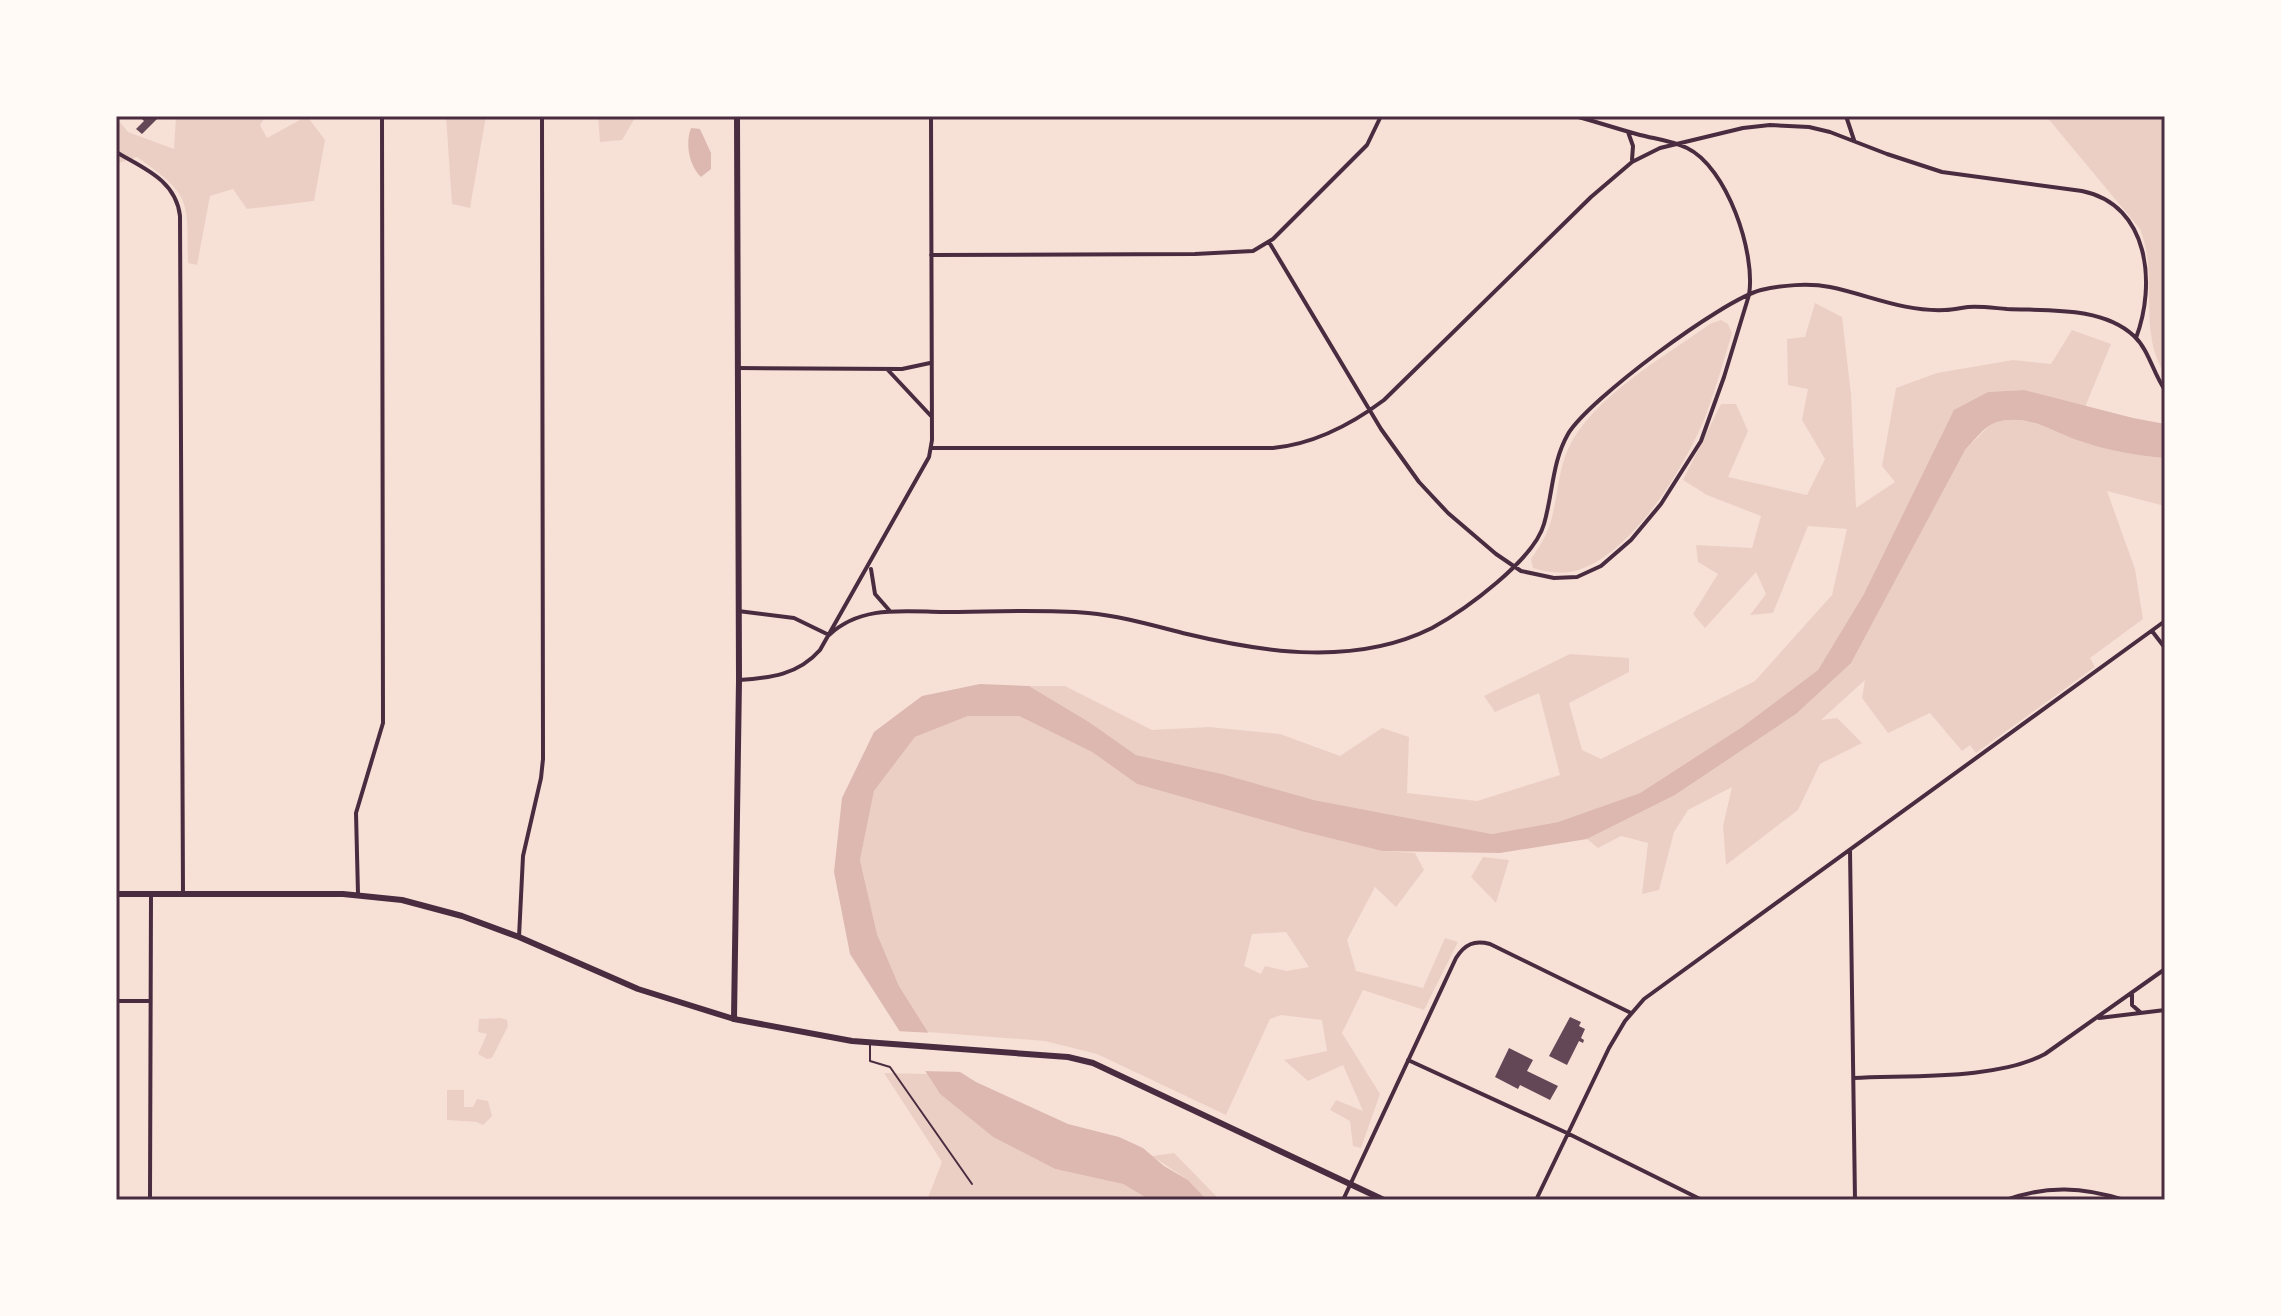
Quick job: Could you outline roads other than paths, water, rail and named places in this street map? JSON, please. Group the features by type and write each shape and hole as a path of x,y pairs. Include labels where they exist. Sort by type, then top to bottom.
{"main road":[{"path":"734,1019 739,680 737,116"},
{"path":"116,894 358,894 431,906 519,937 638,989 734,1019 814,1036 870,1043 1037,1053 1093,1063 1384,1200"}],"street":[{"path":"358,894 356,813 383,723 382,116"},
{"path":"519,937 523,856 543,759 542,116"},
{"path":"739,680 791,672 815,656 926,466 931,448 931,116"},
{"path":"931,255 1242,253 1269,242 1367,145 1381,116"},
{"path":"1269,242 1393,448 1433,498 1463,528 1514,566 1530,574 1554,578 1585,574 1614,555 1647,522 1701,441 1713,413 1749,295 1750,275 1735,208 1704,160 1678,144 1575,116"},
{"path":"1846,116 1854,141"},
{"path":"931,448 1273,448 1326,434 1371,411 1400,386 1591,197 1632,162 1651,151 1743,128 1770,125 1809,127 1942,172 2082,191 2108,201 2133,226 2142,244 2146,296 2136,338"},
{"path":"1628,132 1633,146 1632,162"},
{"path":"116,152 166,183 174,195 180,216 183,894"},
{"path":"829,635 854,618 891,611 1088,613 1264,650 1352,651 1402,640 1469,605 1529,553 1543,530 1558,455 1575,423 1606,394 1674,342 1724,308 1763,290 1813,285 1887,304 1929,310 1979,307 2057,311 2102,318 2136,338 2165,390"},
{"path":"738,368 887,369 930,363"},
{"path":"887,369 931,416"},
{"path":"872,563 871,579 875,594 891,611"},
{"path":"738,611 794,618 829,635"},
{"path":"1536,1200 1609,1048 1631,1013 1673,976 2165,621"},
{"path":"2152,631 2165,648"},
{"path":"1850,849 1855,1200"},
{"path":"150,1200 151,894"},
{"path":"1343,1200 1456,958 1467,945 1482,942 1529,961 1631,1013"},
{"path":"1854,1078 2003,1070 2045,1054 2165,969"},
{"path":"2132,994 2130,1001 2133,1008 2146,1012"},
{"path":"116,1001 150,1001"},
{"path":"2097,1018 2165,1010"},
{"path":"1408,1060 1567,1133 1702,1200"},
{"path":"2006,1200 2032,1192 2066,1188 2124,1200"}],"lane":[{"path":"870,1043 870,1061 890,1067 972,1184"}]}
